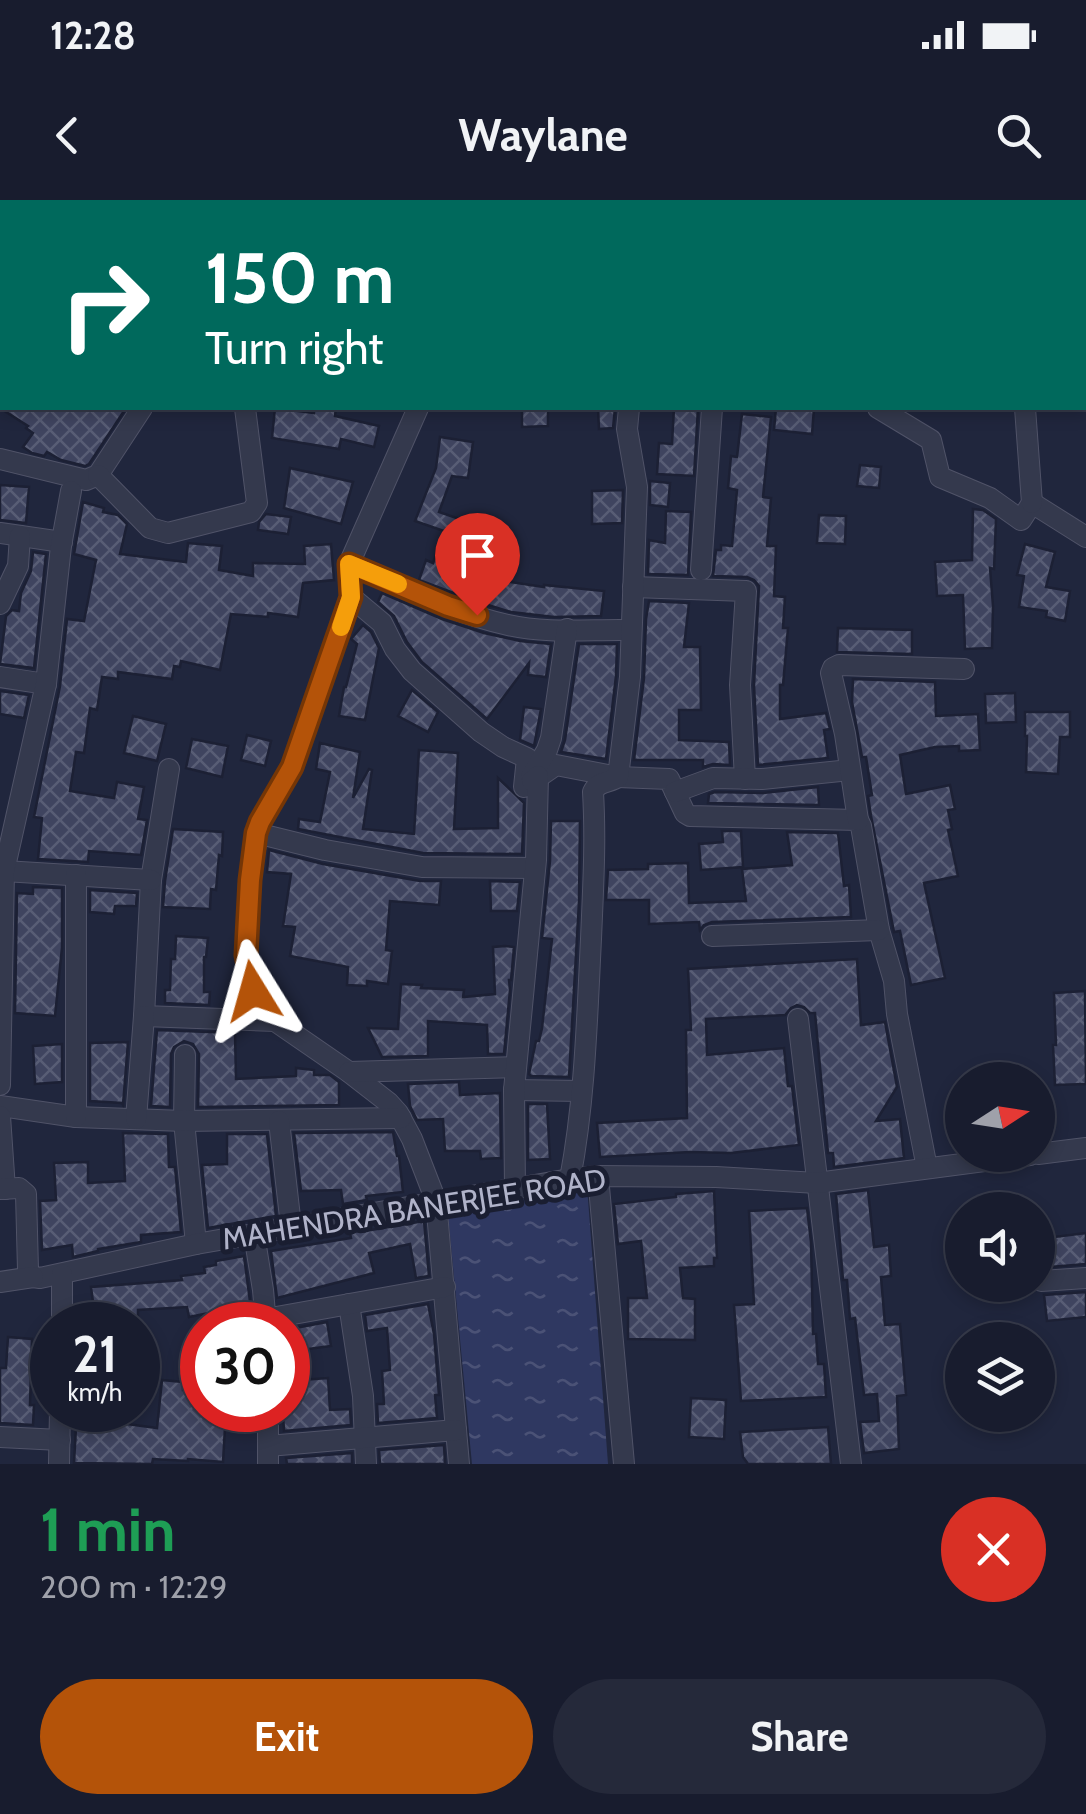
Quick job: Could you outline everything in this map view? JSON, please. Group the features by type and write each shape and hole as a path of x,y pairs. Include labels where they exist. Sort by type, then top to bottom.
{"street":[{"path":"0,459 86,480 98,474 141,410"},
{"path":"98,474 150,528 168,533 251,512 257,503 245,410"},
{"path":"417,410 349,564 351,597 292,767 256,833 247,969 253,991 275,1021 389,1103 412,1139 436,1201 459,1464"},
{"path":"618,777 632,630 636,487 627,428 629,410"},
{"path":"701,570 712,410"},
{"path":"881,410 932,440 940,477 990,498 1021,520 1032,503 1026,410"},
{"path":"0,1085 4,871 46,684 71,491"},
{"path":"1032,503 1086,537"},
{"path":"0,604 18,566 10,534 62,542"},
{"path":"349,564 448,606 507,625 632,630"},
{"path":"633,587 746,590 740,684 745,778"},
{"path":"351,597 382,624 412,671 481,732 527,758 524,787"},
{"path":"524,787 551,738 567,629"},
{"path":"927,1168 896,1014 894,981 880,930 831,674 838,665 964,670"},
{"path":"0,676 46,684"},
{"path":"524,787 556,764 618,777 666,778 684,813 690,816 858,820"},
{"path":"136,1120 151,880 169,768"},
{"path":"675,792 713,778 850,770"},
{"path":"514,1189 514,1090 535,868 538,776 524,787"},
{"path":"570,1179 588,1026 596,852 593,792 601,783 618,777"},
{"path":"256,833 422,867 535,868"},
{"path":"4,871 151,880"},
{"path":"76,875 76,1118"},
{"path":"712,936 880,930"},
{"path":"144,1016 275,1021"},
{"path":"798,1019 851,1464"},
{"path":"185,1055 184,1121 196,1244"},
{"path":"349,1072 516,1067"},
{"path":"514,1090 580,1091"},
{"path":"0,1106 76,1118 136,1120 400,1118"},
{"path":"0,1116 3,1189 19,1188 26,1194 28,1270 32,1277"},
{"path":"279,1121 291,1226"},
{"name":"MAHENDRA BANERJEE ROAD","path":"1055,1152 1086,1148"},
{"name":"MAHENDRA BANERJEE ROAD","path":"0,1282 62,1274 291,1226 570,1179 716,1177 817,1183 945,1166"},
{"path":"598,1176 624,1464"},
{"path":"254,1234 262,1302"},
{"path":"62,1274 62,1302"},
{"path":"1055,1280 1086,1278"},
{"path":"310,1312 445,1287"},
{"path":"350,1304 363,1396 366,1464"},
{"path":"268,1455 364,1438 456,1430"},
{"path":"59,1464 60,1432"},
{"path":"0,1437 60,1440"}],"water":[{"path":"587,1186 608,1464 472,1464 448,1214"}],"building":[{"path":"3,410 125,410 85,466 47,452 44,456 32,453 23,447 33,433"},
{"path":"275,410 336,410 335,416 379,426 374,447 341,439 339,449 272,438"},
{"path":"522,410 548,410 548,426 522,427"},
{"path":"598,410 615,410 613,428 599,429"},
{"path":"674,410 698,410 694,476 657,474 659,443 672,444"},
{"path":"776,410 814,410 812,434 774,430"},
{"path":"742,414 771,417 763,497 771,498 767,546 776,546 774,596 785,597 783,628 788,628 780,719 826,713 830,729 824,730 828,758 758,765 754,685 759,586 747,577 713,576 716,550 721,550 721,545 732,546 737,490 728,488 731,456 737,457"},
{"path":"440,437 473,442 468,478 452,476 439,512 474,524 458,574 604,591 601,616 554,617 511,612 419,580 426,560 433,563 444,531 415,521 436,468"},
{"path":"860,465 881,467 879,488 857,486"},
{"path":"290,468 353,482 341,524 284,508"},
{"path":"650,481 670,483 668,507 650,505"},
{"path":"0,485 29,487 26,523 0,520"},
{"path":"623,490 622,523 592,524 592,491"},
{"path":"83,502 118,515 127,524 120,554 186,562 188,543 222,546 219,570 253,576 253,563 305,564 304,546 331,544 334,580 303,583 298,617 231,614 220,670 181,661 180,667 174,666 172,679 118,672 118,679 102,677 97,710 90,708 84,753 76,752 70,791 114,798 117,782 144,787 138,819 147,820 141,855 89,851 88,862 38,859 42,818 34,817 60,686 67,619 84,621 96,560 74,554"},
{"path":"973,509 983,510 996,519 994,569 990,568 992,648 965,649 963,595 937,596 935,562 972,560"},
{"path":"666,511 691,512 688,575 648,574 649,540 665,543"},
{"path":"266,514 291,517 288,534 258,530"},
{"path":"819,515 846,516 845,544 817,543"},
{"path":"1025,544 1055,552 1046,587 1070,591 1065,621 1046,617 1047,611 1019,607 1024,576 1017,575"},
{"path":"33,552 46,554 34,668 0,664 6,616 12,610 19,611"},
{"path":"382,593 484,633 551,644 546,677 528,675 529,663 487,719 422,662 394,616 378,602"},
{"path":"649,601 689,603 684,647 700,647 701,710 679,710 679,740 729,742 730,765 703,767 703,760 634,760"},
{"path":"363,625 379,648 365,720 339,716 357,644 351,639"},
{"path":"838,628 912,630 912,654 837,652"},
{"path":"579,644 617,644 606,759 561,752"},
{"path":"853,679 935,682 936,716 978,714 980,750 935,747 900,755 906,794 950,785 955,809 948,810 952,829 948,830 958,876 924,883 945,978 911,985 900,931 894,932 871,816 866,757 862,757 852,702"},
{"path":"412,690 438,712 428,732 398,716"},
{"path":"0,691 29,695 24,718 0,714"},
{"path":"1015,693 1016,722 986,723 985,694"},
{"path":"524,707 541,709 534,746 520,740"},
{"path":"1025,712 1070,712 1070,737 1060,737 1058,774 1026,772"},
{"path":"133,716 166,724 157,761 124,753"},
{"path":"247,735 271,741 265,766 241,760"},
{"path":"192,739 228,746 222,777 186,768"},
{"path":"320,743 360,752 353,798 369,769 372,770 363,829 414,834 419,750 458,753 454,829 498,828 498,778 524,803 522,854 423,853 298,829 299,819 320,822 330,772 316,769"},
{"path":"818,787 819,805 708,803 709,794 715,792 763,793"},
{"path":"551,821 580,821 569,1077 529,1074 542,1028 552,939 542,938"},
{"path":"173,829 223,832 222,856 219,855 216,890 211,889 210,909 163,907"},
{"path":"722,831 741,831 743,867 701,870 699,844 723,842"},
{"path":"787,832 838,833 851,917 712,922 700,930 699,922 649,924 649,900 606,900 608,870 688,863 689,903 746,901 742,869 792,865"},
{"path":"269,850 323,864 441,881 439,905 390,901 386,950 392,951 388,984 367,981 367,986 347,985 348,967 290,956 295,927 283,926 291,874 267,872"},
{"path":"490,881 520,882 517,911 491,911"},
{"path":"33,887 62,888 62,948 55,1016 15,1013 17,893 33,894"},
{"path":"90,890 137,893 136,906 115,906 114,914 90,912"},
{"path":"176,936 208,938 204,992 210,992 209,1005 165,1003"},
{"path":"493,947 514,947 504,1054 488,1054 487,1025 428,1021 428,1056 382,1057 368,1028 398,1029 401,984 464,990 463,997 495,994"},
{"path":"857,959 861,1025 885,1022 897,1087 876,1121 900,1119 904,1158 834,1167 833,1153 828,1153 815,1013 797,1005 785,1015 706,1019 707,1055 784,1048 799,1145 731,1153 600,1157 597,1123 687,1118 686,1030 691,1030 688,969"},
{"path":"1085,991 1086,1084 1055,1085 1054,993"},
{"path":"157,1030 235,1033 236,1079 296,1076 296,1068 314,1070 314,1075 330,1075 339,1082 339,1105 198,1107 199,1054 193,1044 184,1041 171,1054 170,1107 151,1106"},
{"path":"128,1042 123,1105 90,1101 90,1043"},
{"path":"62,1044 62,1082 35,1084 33,1046"},
{"path":"459,1082 460,1095 500,1093 501,1158 481,1159 480,1151 445,1151 443,1119 417,1120 410,1106 408,1084"},
{"path":"528,1104 547,1104 550,1159 528,1160"},
{"path":"393,1132 403,1192 366,1196 367,1200 343,1204 341,1190 301,1191 294,1133"},
{"path":"123,1133 168,1134 169,1167 175,1167 181,1232 141,1235 141,1242 73,1257 72,1245 42,1250 40,1201 56,1200 54,1163 88,1162 88,1183 125,1181"},
{"path":"227,1134 267,1134 276,1216 208,1228 202,1165 227,1164"},
{"path":"868,1190 874,1247 889,1245 891,1276 881,1277 885,1325 900,1324 906,1395 897,1396 899,1449 864,1453 860,1422 879,1421 877,1394 864,1395 855,1318 850,1319 847,1280 843,1280 836,1194"},
{"path":"714,1191 714,1266 680,1268 683,1298 695,1299 695,1340 628,1339 628,1298 647,1298 641,1241 618,1244 614,1204"},
{"path":"807,1208 813,1334 818,1364 824,1364 826,1397 741,1401 734,1305 754,1304 749,1211"},
{"path":"424,1221 429,1276 416,1278 410,1244 369,1253 374,1273 277,1298 271,1251 351,1238 350,1233 371,1228"},
{"path":"1086,1233 1086,1264 1055,1267 1055,1237"},
{"path":"244,1256 250,1302 180,1302 180,1307 160,1309 160,1302 93,1302 91,1287 182,1280 181,1276 205,1273 204,1267 216,1265 216,1261"},
{"path":"1086,1292 1086,1317 1047,1321 1045,1302 1055,1302 1055,1294"},
{"path":"428,1304 439,1395 435,1395 437,1418 378,1423 377,1404 384,1404 382,1371 390,1370 387,1328 367,1331 365,1315"},
{"path":"327,1322 331,1346 310,1349 310,1325"},
{"path":"8,1337 30,1339 30,1425 0,1423 0,1368 6,1368"},
{"path":"328,1378 330,1410 350,1409 351,1425 310,1429 310,1379"},
{"path":"162,1380 180,1382 180,1432 225,1432 223,1462 153,1459 152,1464 74,1463 76,1432 160,1432"},
{"path":"691,1398 726,1400 724,1439 689,1437"},
{"path":"828,1427 831,1464 748,1464 743,1457 740,1432"},
{"path":"444,1445 445,1464 380,1464 379,1450"},
{"path":"352,1453 352,1464 287,1464 286,1458"}],"slow traffic":[{"path":"341,627 351,597 349,564 398,584"}],"route":[{"path":"253,991 246,955 256,833 292,767 351,597 349,564 477,615"}]}
